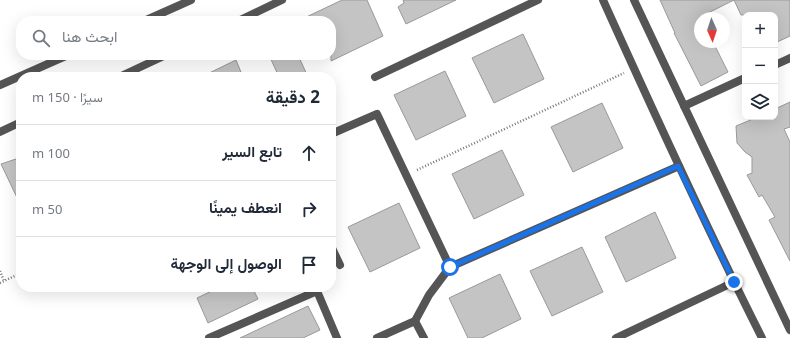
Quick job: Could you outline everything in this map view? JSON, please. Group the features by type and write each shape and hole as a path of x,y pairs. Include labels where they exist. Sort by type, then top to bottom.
{"street":[{"path":"155,16 191,0"},
{"path":"248,16 282,0"},
{"path":"375,77 538,0"},
{"path":"603,0 678,166 762,338"},
{"path":"634,0 790,330"},
{"path":"778,64 790,58"},
{"path":"29,72 57,60"},
{"path":"136,72 157,60"},
{"path":"0,85 16,78"},
{"path":"684,106 742,79"},
{"path":"336,132 377,114 450,267"},
{"path":"0,132 16,124"},
{"path":"377,338 415,321 429,295 450,267 678,166"},
{"path":"336,257 340,265"},
{"path":"616,338 734,282"},
{"path":"210,338 315,292"},
{"path":"317,292 337,338"},
{"path":"415,321 424,338"}],"path":[{"path":"406,176 634,68"},
{"path":"0,271 4,281"},
{"path":"0,283 16,275"}],"building":[{"path":"342,0 367,0 383,36 336,59 336,16 308,16"},
{"path":"403,0 456,0 406,24 398,7 404,3"},
{"path":"660,0 734,0 710,12 694,12 694,48 716,48 728,72 701,86"},
{"path":"734,0 790,0 790,36 778,42 778,12 742,12 741,15"},
{"path":"523,34 544,79 494,103 472,58"},
{"path":"236,60 241,72 211,72"},
{"path":"271,60 300,60 306,72 277,72"},
{"path":"445,71 466,116 416,140 394,95"},
{"path":"790,102 790,127 784,129 790,142 790,261 769,220 775,217 762,195 759,197 747,175 752,173 752,157 737,143 736,126 751,120 778,120 778,108"},
{"path":"602,103 623,148 573,172 551,127"},
{"path":"502,150 524,195 474,219 452,174"},
{"path":"16,159 16,196 1,164"},
{"path":"399,203 420,248 370,272 348,227"},
{"path":"655,212 676,258 626,282 605,237"},
{"path":"582,247 603,292 552,316 530,271"},
{"path":"500,274 521,319 482,338 468,338 449,298"},
{"path":"210,292 254,292 258,299 208,323 197,298"},
{"path":"308,306 320,330 303,338 240,338"}],"route":[{"path":"450,267 678,166 734,282"}]}
